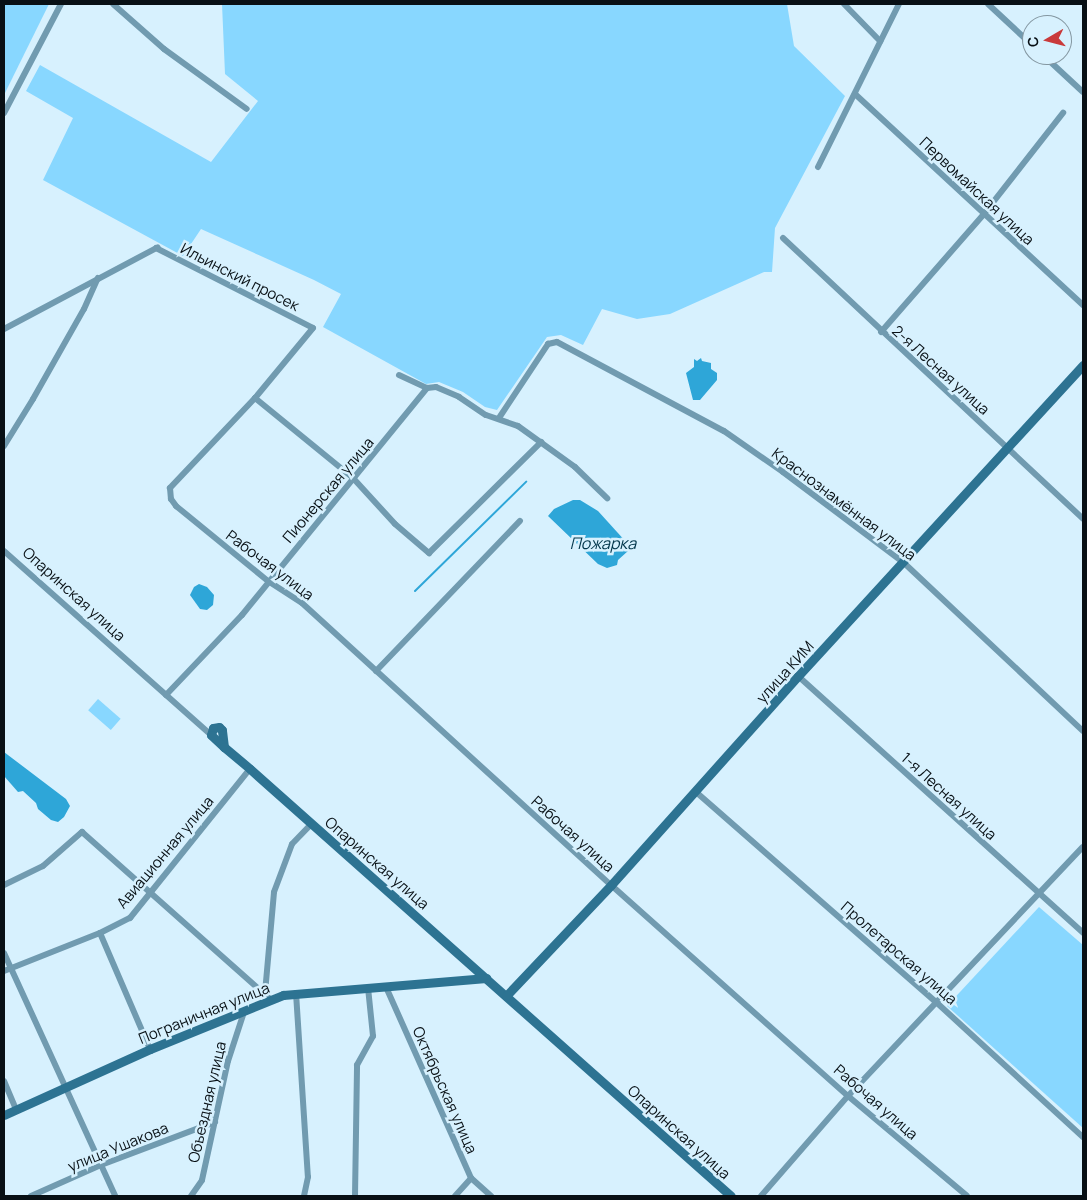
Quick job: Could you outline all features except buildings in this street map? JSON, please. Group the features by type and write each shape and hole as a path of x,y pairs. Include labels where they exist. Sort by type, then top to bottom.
{"main road":[{"name":"улица КИМ","path":"506,996 611,886 798,676 1083,365"},
{"name":"Опаринская улица","path":"211,735 213,728 219,727 223,733 224,747 731,1196"},
{"name":"Пограничная улица","path":"4,1115 150,1049 244,1012 268,996 486,978"}],"street":[{"path":"4,113 61,4"},
{"path":"113,4 164,49 247,109"},
{"path":"844,4 880,41"},
{"path":"818,167 899,4"},
{"path":"988,4 1022,36"},
{"path":"1054,65 1083,90"},
{"name":"Первомайская улица","path":"855,94 983,215 1083,305"},
{"path":"881,332 983,215 1063,113"},
{"name":"2-я Лесная улица","path":"783,238 881,332 1083,519"},
{"name":"Ильинский просек","path":"4,329 157,248 313,328 255,398"},
{"path":"4,446 34,399 98,278"},
{"name":"Краснознамённая улица","path":"499,418 548,344 557,342 724,431 783,472 903,562 1083,731"},
{"path":"399,375 427,388 436,387 459,397 486,415 518,426 575,467 608,498"},
{"name":"Пионерская улица","path":"166,695 242,615 427,388"},
{"path":"255,398 353,478 395,524 429,553 541,442"},
{"name":"Рабочая улица","path":"255,398 170,488 171,499 176,506 268,582 302,604 611,886 848,1096 967,1196"},
{"path":"376,671 520,521"},
{"name":"Опаринская улица","path":"4,551 211,735"},
{"name":"1-я Лесная улица","path":"798,676 1083,933"},
{"name":"Авиационная улица","path":"4,971 100,933 130,918 193,837 250,769"},
{"name":"Пролетарская улица","path":"696,792 936,1002 1083,1137"},
{"path":"268,996 274,892 292,844 311,824"},
{"path":"4,885 43,866 82,832 268,996"},
{"path":"761,1196 848,1096 1083,847"},
{"path":"100,933 150,1049"},
{"path":"4,953 67,1087 115,1196"},
{"name":"Октябрьская улица","path":"386,987 471,1178 491,1196"},
{"path":"354,1196 357,1065 373,1036 368,988"},
{"path":"296,993 308,1177 304,1196"},
{"name":"Объездная улица","path":"191,1196 202,1180 228,1061 244,1012"},
{"path":"4,1081 16,1109"},
{"name":"улица Ушакова","path":"31,1196 101,1165 215,1122"},
{"path":"455,1196 471,1178"}],"shaded area":[{"path":"4,4 49,4 4,95"},
{"path":"222,4 787,4 794,46 845,96 775,228 772,272 764,272 670,314 637,319 602,309 583,345 561,335 547,337 497,410 485,407 463,392 439,382 426,384 323,327 341,294 314,280 201,229 183,256 43,180 73,118 26,91 40,65 211,162 258,101 225,74"},
{"path":"98,699 121,719 111,730 88,710"},
{"path":"1039,907 1083,945 1083,1128 947,1006"}],"water":[{"path":"701,358 702,361 711,363 711,369 717,373 717,380 700,400 693,400 686,373 694,367 694,359 697,361"},
{"name":"Пожарка","path":"573,500 580,500 598,511 627,543 628,551 618,560 617,565 607,568 598,564 548,516 554,509"},
{"path":"199,584 207,587 214,595 213,605 207,610 200,609 190,595 194,587"},
{"path":"4,752 66,799 70,806 64,817 58,822 51,820 38,809 36,803 23,791 18,792 4,776"}],"waterway":[{"path":"415,591 526,482"}]}
